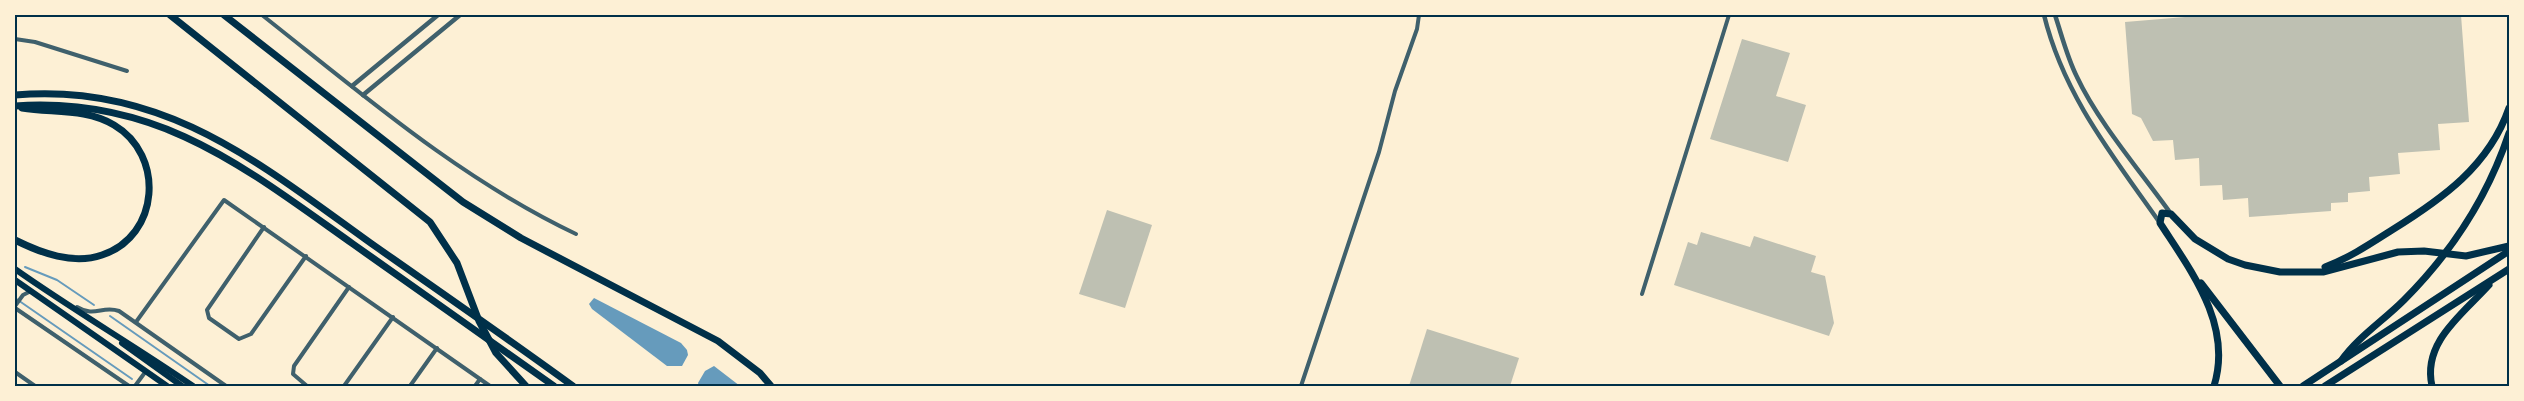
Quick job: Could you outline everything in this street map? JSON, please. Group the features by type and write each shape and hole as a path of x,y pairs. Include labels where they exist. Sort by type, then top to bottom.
{"highway":[{"path":"170,15 430,222 457,264 479,321 496,353 526,386"},
{"path":"224,15 476,210 521,238 718,340 746,361 771,386"},
{"path":"15,95 70,94 106,98 147,108 203,131 273,173 574,386"},
{"path":"15,107 70,105 103,109 159,125 199,142 269,185 554,386"},
{"path":"15,107 68,111 102,119 114,125 124,132 140,150 150,176 150,189 145,214 139,226 124,242 103,255 82,258 62,257 38,251 15,240"},
{"path":"2310,273 2358,251 2416,215 2457,186 2476,167 2493,144 2509,108"},
{"path":"2341,361 2353,344 2404,300 2432,270 2461,231 2490,178 2509,133"},
{"path":"2214,386 2218,362 2217,330 2206,298 2160,223 2162,213 2171,214 2195,239 2228,259 2262,270 2323,272 2398,252 2424,251 2466,256 2509,246"},
{"path":"2303,386 2509,251"},
{"path":"15,269 98,326 134,346 193,386"},
{"path":"2325,386 2509,269"},
{"path":"2190,270 2280,386"},
{"path":"2432,386 2430,368 2436,346 2448,328 2494,279"},
{"path":"15,280 146,371 163,386"},
{"path":"107,331 182,386"},
{"path":"152,376 167,386"}],"street":[{"path":"262,15 363,95 495,191 576,234"},
{"path":"352,86 438,15"},
{"path":"363,95 460,15"},
{"path":"1301,386 1376,161 1395,91 1417,29 1419,15"},
{"path":"1642,294 1730,15"},
{"path":"2044,15 2058,62 2075,98 2160,223"},
{"path":"2055,15 2067,55 2078,79 2094,106 2171,214"},
{"path":"15,39 36,42 127,71"},
{"path":"136,322 222,201 227,200 490,386"},
{"path":"264,227 207,310 209,318 239,339 251,334 306,256"},
{"path":"36,284 86,312 91,313 111,308 119,311 226,386"},
{"path":"307,386 293,374 294,366 350,287"},
{"path":"31,291 20,299 15,306 129,386"},
{"path":"98,326 97,318 104,310"},
{"path":"344,386 392,317"},
{"path":"410,386 437,348"},
{"path":"135,386 146,371"},
{"path":"15,372 35,386"},
{"path":"475,386 480,379"}],"water":[{"path":"594,298 681,343 687,350 688,355 682,366 667,366 592,309 589,304"},
{"path":"714,366 740,386 699,386 698,383 705,371"}],"building":[{"path":"2209,15 2461,15 2469,122 2438,124 2440,150 2398,153 2400,174 2369,177 2370,191 2348,193 2348,202 2331,203 2331,211 2249,217 2248,198 2223,200 2222,185 2200,186 2199,158 2175,160 2173,140 2153,141 2141,118 2132,114 2125,22"},
{"path":"1742,39 1790,53 1776,96 1806,105 1788,162 1710,139"},
{"path":"1107,210 1152,225 1125,308 1079,294"},
{"path":"1701,232 1750,247 1754,236 1816,256 1811,272 1825,276 1834,323 1829,336 1674,285 1688,242 1697,245"},
{"path":"1427,329 1519,358 1510,386 1409,386"}],"waterway":[{"path":"25,267 57,280 94,305"},
{"path":"15,298 132,379"},
{"path":"110,316 210,386"}]}
